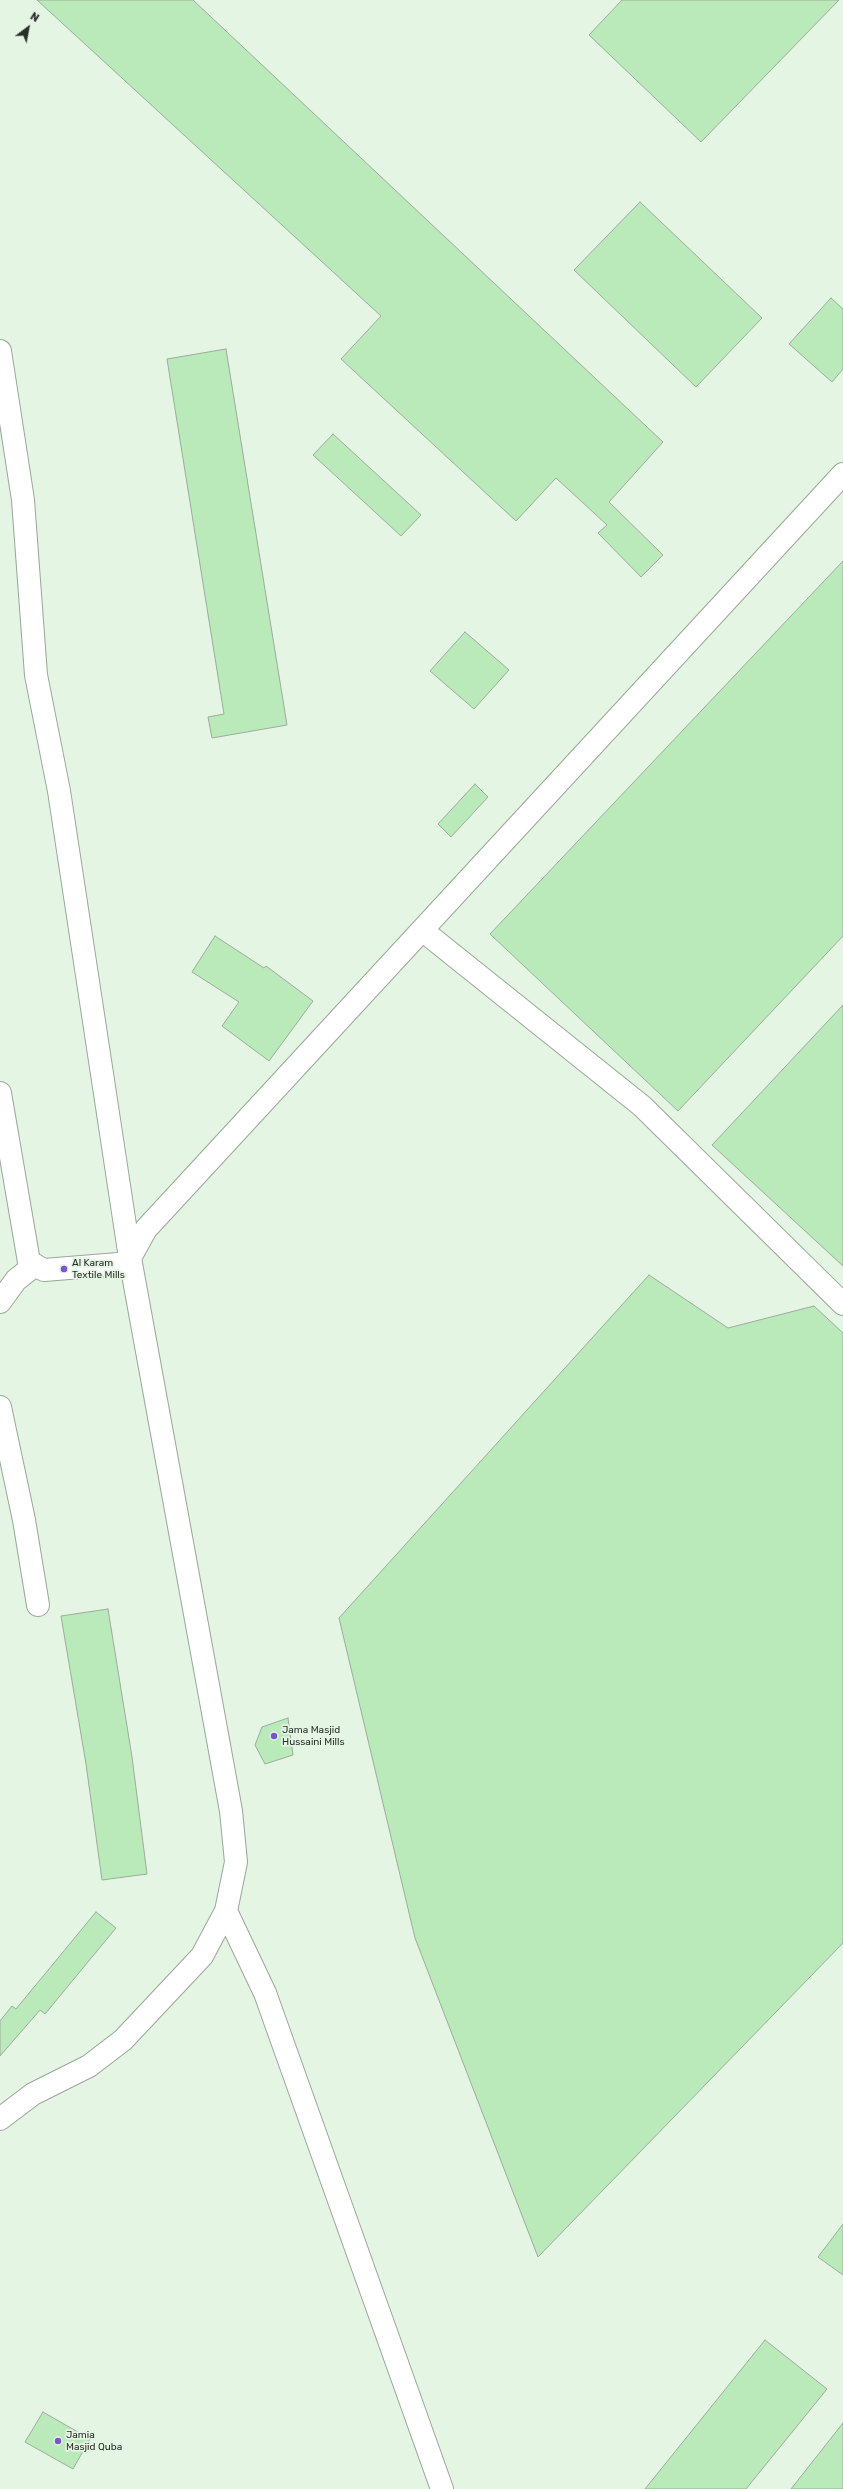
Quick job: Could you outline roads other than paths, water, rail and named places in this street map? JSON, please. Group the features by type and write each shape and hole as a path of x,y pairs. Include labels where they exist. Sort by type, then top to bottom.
{"street":[{"path":"0,351 23,500 36,675 59,790 131,1260 231,1811 236,1862 226,1912 202,1956 123,2040 89,2066 33,2094 0,2119"},
{"path":"131,1260 146,1229 843,474"},
{"path":"422,930 642,1106 843,1304"},
{"path":"0,1093 29,1262 44,1270 131,1260"},
{"path":"0,1302 16,1280 35,1265"},
{"path":"0,1407 24,1520 38,1605"},
{"path":"226,1912 265,1993 442,2489"}],"place":[{"name":"Al Karam Textile Mills","path":"64,1269"},
{"name":"Jama Masjid Hussaini Mills","path":"274,1736"},
{"name":"Jamia Masjid Quba","path":"58,2441"}]}
